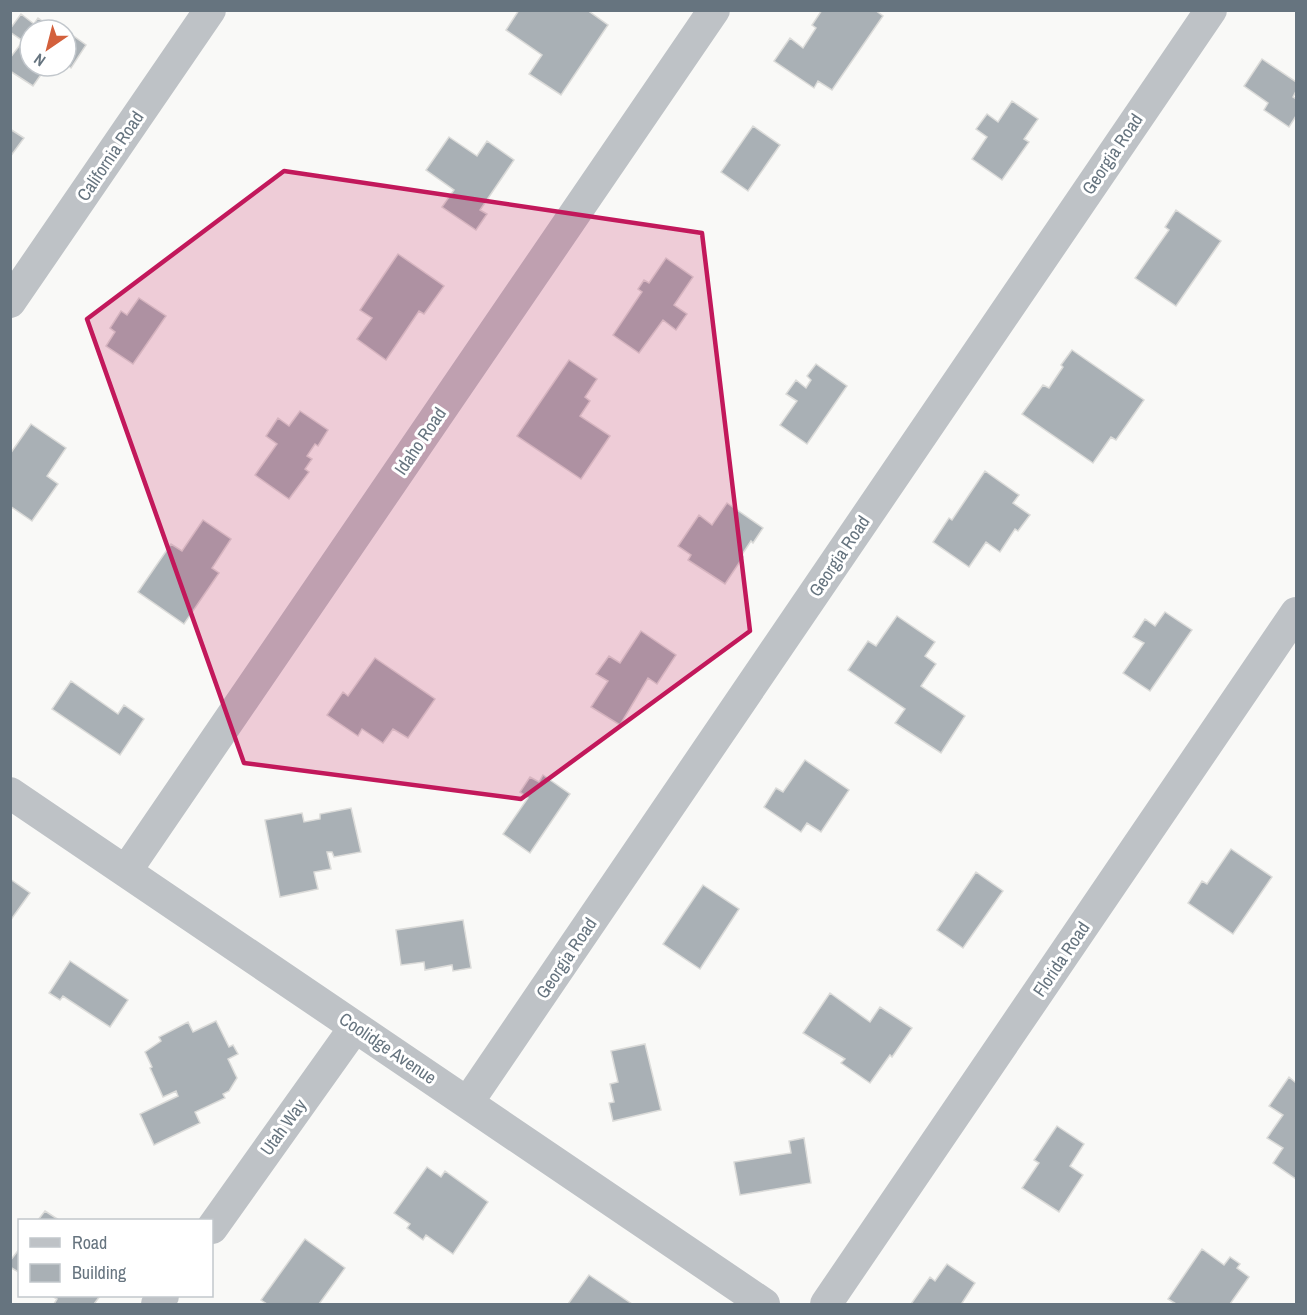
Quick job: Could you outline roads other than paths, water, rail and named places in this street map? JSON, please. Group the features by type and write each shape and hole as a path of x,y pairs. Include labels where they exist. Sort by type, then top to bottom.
{"street":[{"name":"California Road","path":"12,298 210,10"},
{"name":"Idaho Road","path":"126,871 714,10"},
{"name":"Georgia Road","path":"468,1102 1211,10"},
{"name":"Florida Road","path":"826,1305 1296,613"},
{"name":"Coolidge Avenue","path":"10,794 468,1102 752,1301"},
{"name":"Utah Way","path":"213,1227 355,1027"}]}
